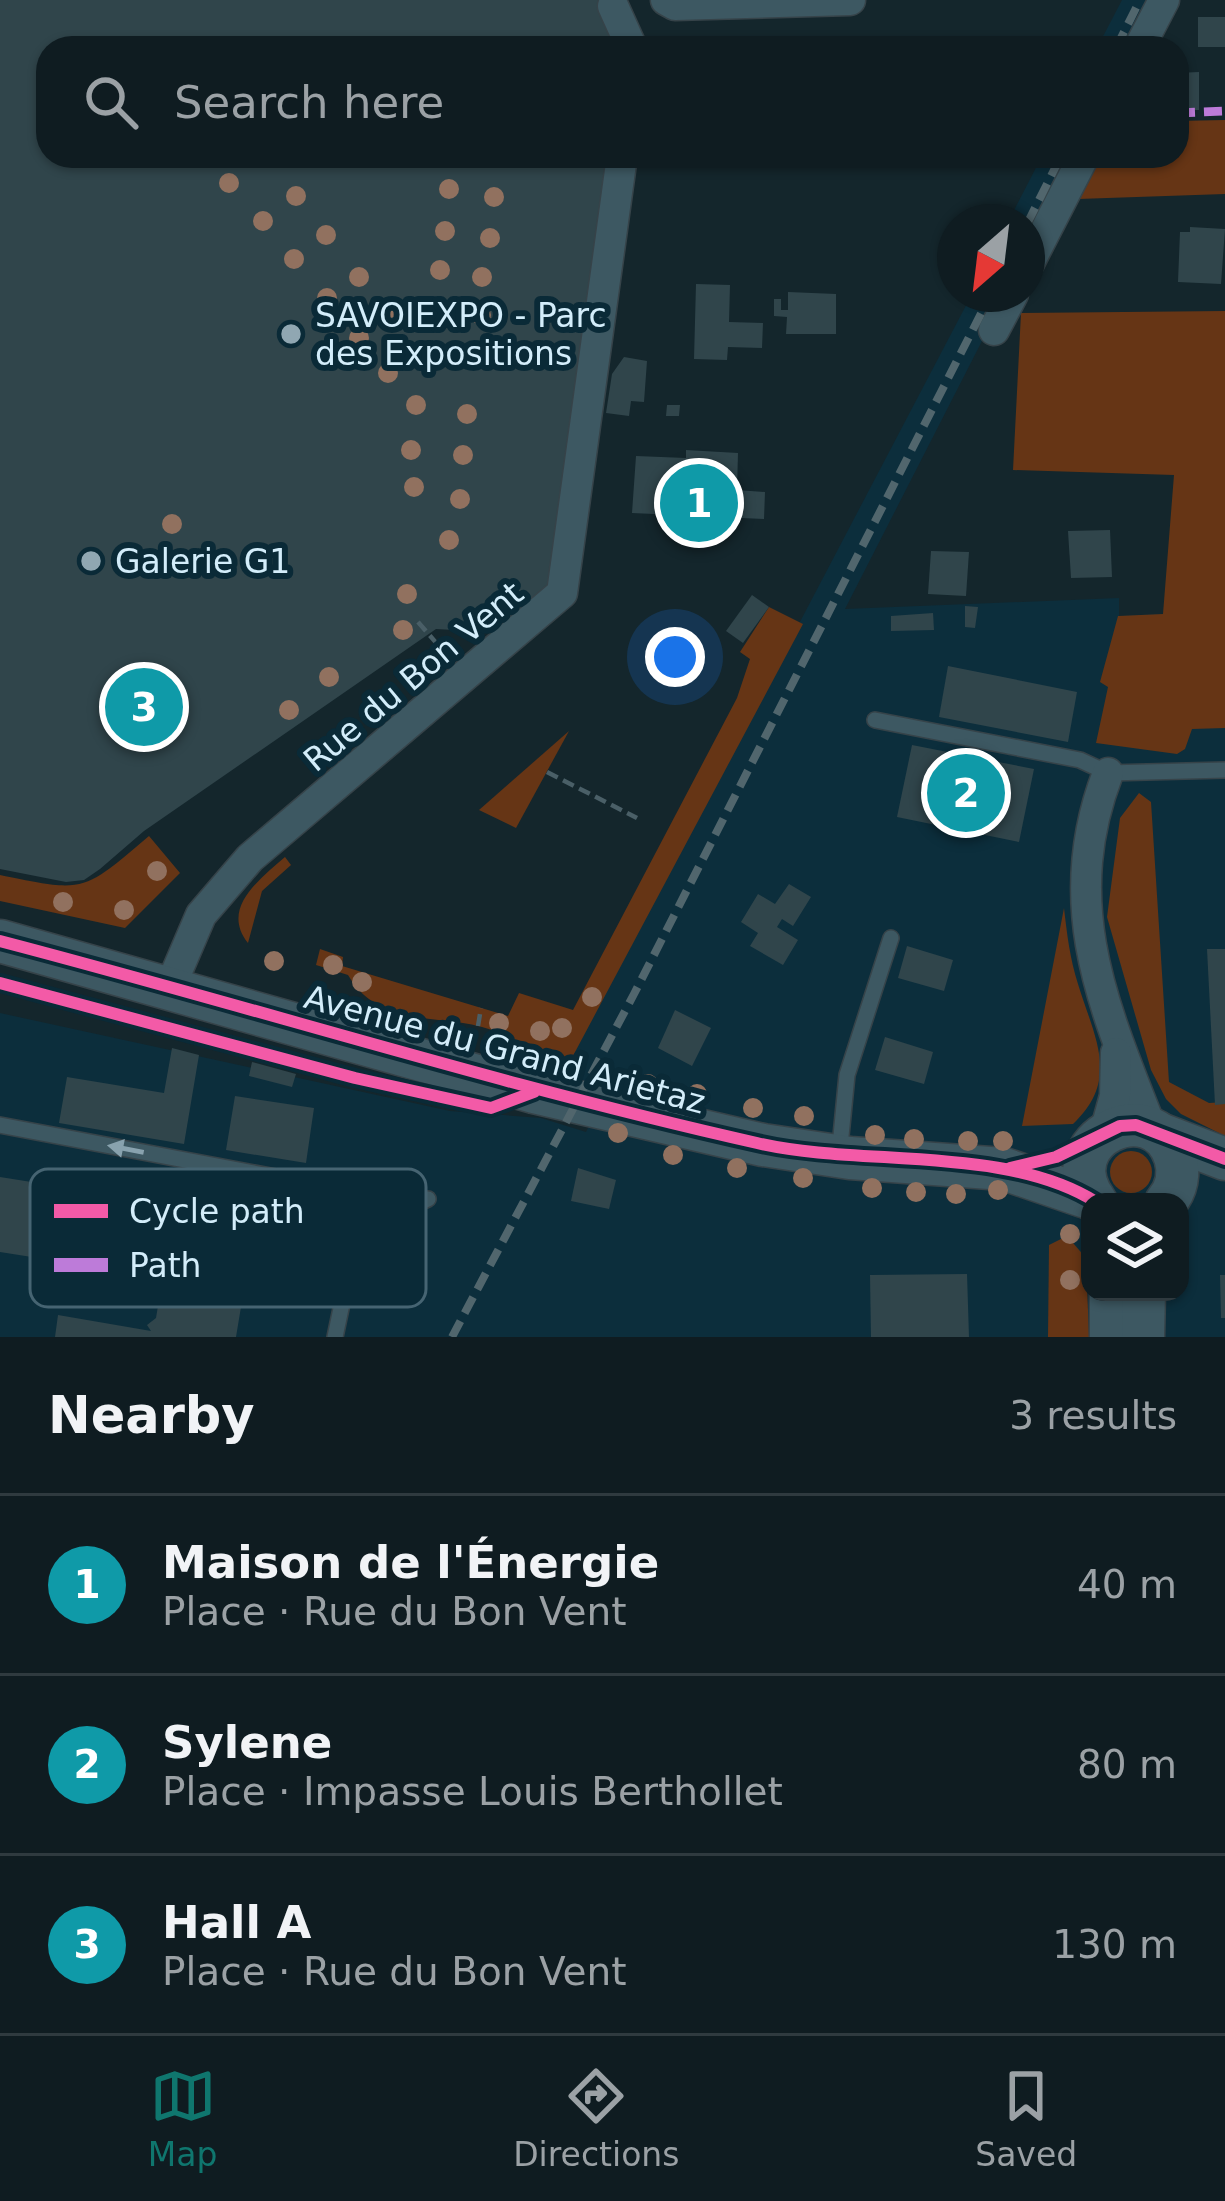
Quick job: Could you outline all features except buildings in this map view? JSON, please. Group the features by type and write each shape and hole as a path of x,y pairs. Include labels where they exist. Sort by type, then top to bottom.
{"main road":[{"name":"Avenue du Grand Arietaz","path":"0,941 534,1092 763,1145 1004,1169 1081,1196"},
{"name":"Avenue du Grand Arietaz","path":"1004,1169 1056,1157 1120,1126 1156,1132"},
{"path":"1156,1132 1225,1159"},
{"path":"1156,1132 1177,1162 1170,1193"},
{"path":"1092,1193 1084,1167 1101,1135"},
{"path":"1182,1193 1225,1176"},
{"path":"1111,1301 1111,1337"},
{"path":"1143,1337 1144,1301"}],"street":[{"path":"666,0 675,5 850,0"},
{"path":"1145,36 1164,0"},
{"path":"613,6 627,36"},
{"name":"Rue du Bon Vent","path":"171,986 201,915 250,858 562,593 620,168"},
{"path":"1045,232 1078,168"},
{"path":"994,330 1004,312"},
{"path":"1108,772 1097,799 1083,900 1085,935 1116,1041 1156,1132"},
{"path":"1101,1135 1115,1096 1116,1041"}],"lane":[{"path":"875,720 1080,760 1108,772 1225,770"},
{"path":"839,1156 848,1075 891,938"},
{"path":"0,1125 236,1169"},
{"path":"335,1337 341,1307"}],"path":[{"path":"418,622 438,645"},
{"path":"547,772 637,818"},
{"path":"478,1026 481,1008"}],"shaded area":[{"path":"1122,0 1156,0 1137,36 1103,36"},
{"path":"1225,120 1225,194 1078,199 1093,168 1189,168 1189,121"},
{"path":"1036,168 1070,168 1045,217 1045,204 1017,204"},
{"path":"1225,311 1225,728 1192,729 1185,749 1177,754 1096,743 1108,687 1100,682 1118,616 1163,614 1174,475 1013,470 1021,313"},
{"path":"963,312 997,312 845,609 1119,598 1119,616 1225,611 1225,1337 0,1337 0,1013 450,1111 541,1118 586,1132 605,1094 559,1081"},
{"path":"769,607 803,624 566,1069 492,1030 414,1017 377,1005 348,975 316,965 320,949 343,957 342,966 508,1016 519,993 573,1010 737,698 750,659 740,652"},
{"path":"569,731 516,828 479,810"},
{"path":"1139,793 1151,802 1169,1082 1209,1103 1225,1102 1225,1136 1181,1114 1166,1099 1151,1070 1107,917 1120,818"},
{"path":"149,836 180,873 125,928 0,901 0,875 50,884 82,883 96,878"},
{"path":"285,857 291,865 262,891 248,943 238,918 241,906 255,885"},
{"path":"1064,908 1100,1074 1088,1107 1073,1124 1022,1126"},
{"path":"1123,1152 1139,1152 1151,1164 1151,1180 1139,1192 1123,1192 1111,1180 1111,1164"},
{"path":"1067,1236 1081,1252 1081,1301 1088,1301 1089,1337 1048,1337 1049,1245"}],"railway":[{"path":"1122,36 1140,0"},
{"path":"1037,204 1055,168"},
{"path":"452,1337 634,994 982,312"}],"marked path":[{"path":"1189,112 1225,111"}],"cycle path":[{"path":"0,941 662,1121 797,1150 1020,1172 1081,1194"},
{"path":"0,983 355,1078 491,1108 534,1092"},
{"path":"1010,1168 1056,1157 1120,1126 1136,1125 1225,1159"}],"place":[{"name":"SAVOIEXPO - Parc des Expositions","path":"291,334"},
{"name":"Maison de l'Énergie","path":"699,503"},
{"name":"Galerie G1","path":"91,561"},
{"name":"Hall A","path":"144,707"},
{"name":"Sylene","path":"966,793"}]}
